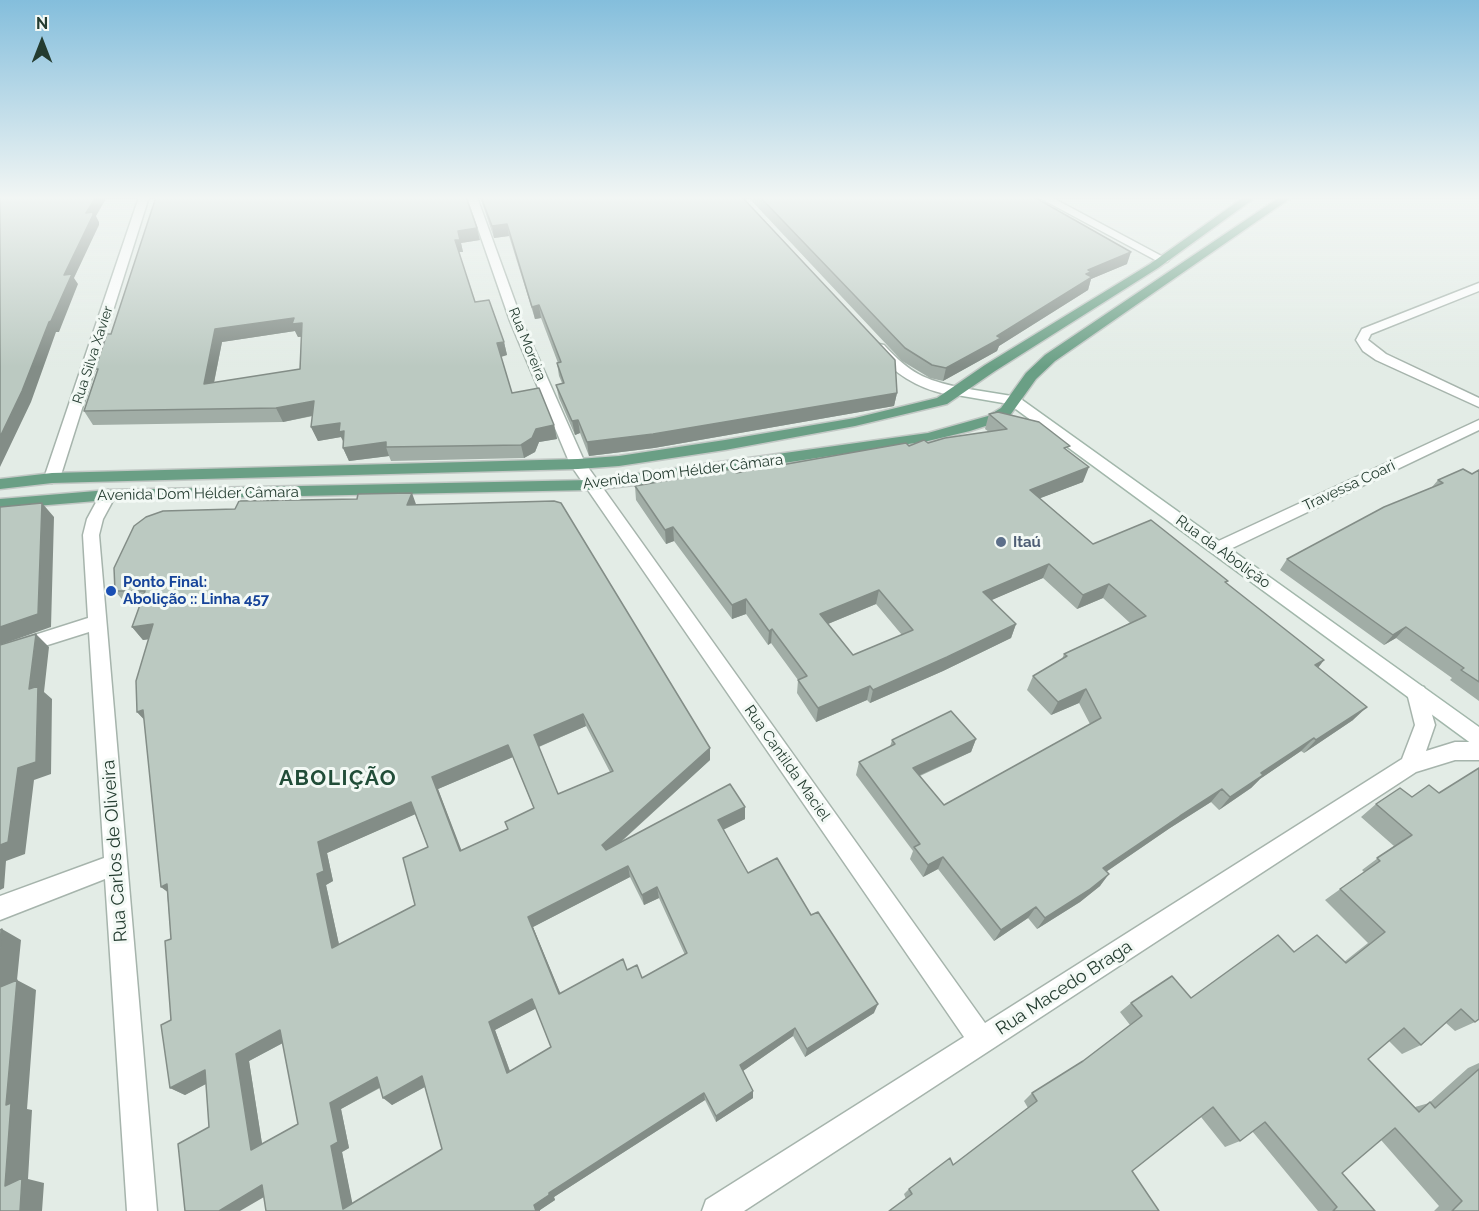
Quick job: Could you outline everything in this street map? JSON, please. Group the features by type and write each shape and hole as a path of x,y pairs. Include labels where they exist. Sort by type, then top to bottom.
{"main road":[{"name":"Avenida Dom Hélder Câmara","path":"0,484 52,478 620,461 855,422 942,401 990,368 1172,254"},
{"name":"Avenida Dom Hélder Câmara","path":"0,504 108,495 591,485 928,437 993,419 1005,411 1031,376 1072,341 1203,254"}],"street":[{"name":"Rua Silva Xavier","path":"52,478 125,254"},
{"name":"Rua Moreira","path":"492,254 516,321 578,464 591,485"},
{"path":"1151,254 1163,260"},
{"path":"1479,287 1366,332 1362,340 1368,348 1381,357 1479,403"},
{"name":"Rua da Abolição","path":"872,341 906,375 930,386 1013,400 1479,738"},
{"name":"Travessa Coari","path":"1218,548 1479,424"},
{"name":"Rua Cantilda Maciel","path":"591,485 982,1041"},
{"name":"Rua Carlos de Oliveira","path":"108,495 94,519 91,535 142,1211"},
{"path":"0,652 98,622"},
{"path":"1410,765 1425,724 1417,693"},
{"name":"Rua Macedo Braga","path":"717,1211 1410,765 1455,751 1479,751"},
{"path":"0,908 116,864"}],"building":[{"path":"0,254 74,254 64,275 72,274 0,437"},
{"path":"137,254 459,254 475,302 489,300 504,342 497,343 512,393 539,388 554,425 536,429 532,438 521,445 386,447 386,442 343,448 344,431 339,432 340,423 311,427 314,401 276,408 84,411 107,334 111,334","holes":["294,318 292,324 302,323 300,369 204,384 215,329"]},
{"path":"516,254 795,254 895,360 897,393 653,434 587,442 578,420 572,421 556,385 564,383 557,363 561,362 539,305 532,307"},
{"path":"814,254 1127,254 1088,270 1091,272 1086,274 1092,277 997,336 1001,338 946,368 932,365 905,348"},
{"path":"998,412 1039,422 1070,446 1064,448 1089,467 1030,490 1093,544 1151,520 1324,660 1315,665 1367,707 1316,740 1314,738 1261,773 1263,775 1230,797 1222,789 1180,816 1103,868 1109,874 1089,890 1045,918 1036,907 1001,930 943,857 928,865 914,847 920,844 859,762 895,744 892,740 951,711 976,739 913,768 944,805 1101,718 1086,689 1058,702 1033,676 1067,656 1064,654 1146,616 1109,584 1083,595 1049,564 983,592 1016,624 873,690 870,686 818,708 798,680 807,676 772,629 769,631 746,599 732,605 673,527 665,530 635,486 732,469 736,473 906,443 909,446 924,440 928,443 945,438 1007,429 989,414","holes":["879,590 913,630 853,655 820,614"]},
{"path":"1463,469 1472,474 1479,470 1479,682 1461,670 1464,668 1406,627 1393,635 1287,559 1384,507 1443,483 1438,480"},
{"path":"412,493 407,505 554,501 561,503 710,748 602,845 606,850 730,784 745,807 718,820 748,873 777,858 811,915 818,912 878,1004 807,1049 795,1028 740,1065 753,1091 716,1116 704,1093 549,1193 534,1205 536,1211 266,1211 262,1185 219,1211 185,1211 178,1144 209,1127 205,1070 170,1088 161,1025 171,1020 165,941 171,939 167,884 161,887 143,710 137,712 136,681 153,624 132,627 145,591 115,591 114,568 134,526 146,517 163,511 235,509 239,501 357,499 358,494","holes":["583,714 613,771 558,794 534,735","508,745 534,808 505,822 508,829 460,851 432,777","411,802 428,847 403,858 415,905 332,948 317,874 324,871 318,842","628,866 642,895 657,887 687,953 642,978 637,965 627,970 623,959 559,994 528,917","532,999 551,1047 507,1073 489,1022","280,1030 298,1124 251,1150 236,1054","422,1076 442,1149 343,1209 331,1146 338,1142 330,1103 377,1077 383,1098"]},
{"path":"42,503 38,614 0,627 0,507"},
{"path":"36,634 29,689 38,686 36,762 18,768 8,842 0,845 0,645"},
{"path":"1479,768 1479,1019 1475,1022 1461,1009 1421,1045 1404,1028 1368,1059 1419,1112 1430,1102 1435,1108 1479,1069 1479,1211 1452,1211 1462,1201 1395,1128 1342,1173 1375,1211 1333,1211 1337,1207 1265,1122 1240,1141 1213,1107 1132,1171 1159,1211 889,1211 912,1194 909,1189 950,1158 953,1165 1037,1101 1032,1093 1083,1061 1142,1016 1131,1003 1172,976 1191,998 1278,935 1294,952 1317,935 1346,963 1385,932 1340,889 1380,861 1377,858 1412,835 1376,804 1400,788 1412,797 1429,785 1439,793"},
{"path":"17,980 6,1105 11,1103 5,1186 22,1178 20,1211 0,1211 0,987"}],"place":[{"name":"Itaú","path":"1001,542"},
{"name":"Ponto Final: Abolição :: Linha 457","path":"111,591"}],"district":[{"name":"ABOLIÇÃO","path":"338,779"}]}
